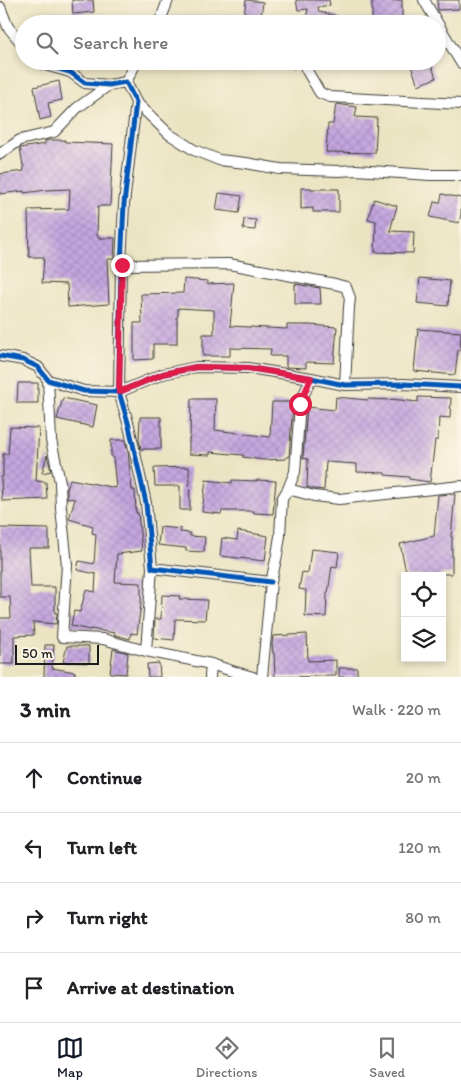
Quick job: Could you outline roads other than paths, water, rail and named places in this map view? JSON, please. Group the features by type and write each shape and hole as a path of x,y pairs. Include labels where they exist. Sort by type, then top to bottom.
{"street":[{"path":"162,15 168,0"},
{"path":"424,0 433,15"},
{"path":"0,7 8,27 15,35"},
{"path":"446,37 461,63"},
{"path":"63,70 70,72 85,83 109,85 126,82"},
{"path":"126,82 132,70"},
{"path":"307,70 320,93 330,96 461,104"},
{"path":"126,82 136,102 169,134 194,150 218,160 280,169 460,174"},
{"path":"0,154 20,140 54,132 77,108 109,85"},
{"path":"136,102 124,204 119,392 129,426 146,504 152,568 146,650"},
{"path":"122,265 229,264 335,284 346,288 350,298 345,385"},
{"path":"0,356 23,360 38,366 48,380 52,440 60,482 67,564 62,637 103,638 146,650 210,664 253,677"},
{"path":"48,380 84,391 119,392 163,374 196,367 248,368 345,385 404,384 461,387"},
{"path":"262,677 271,582 277,555 282,499 295,472 300,404 311,378"},
{"path":"288,489 314,496 339,498 461,486"},
{"path":"152,568 271,582"},
{"path":"210,664 210,677"}]}
